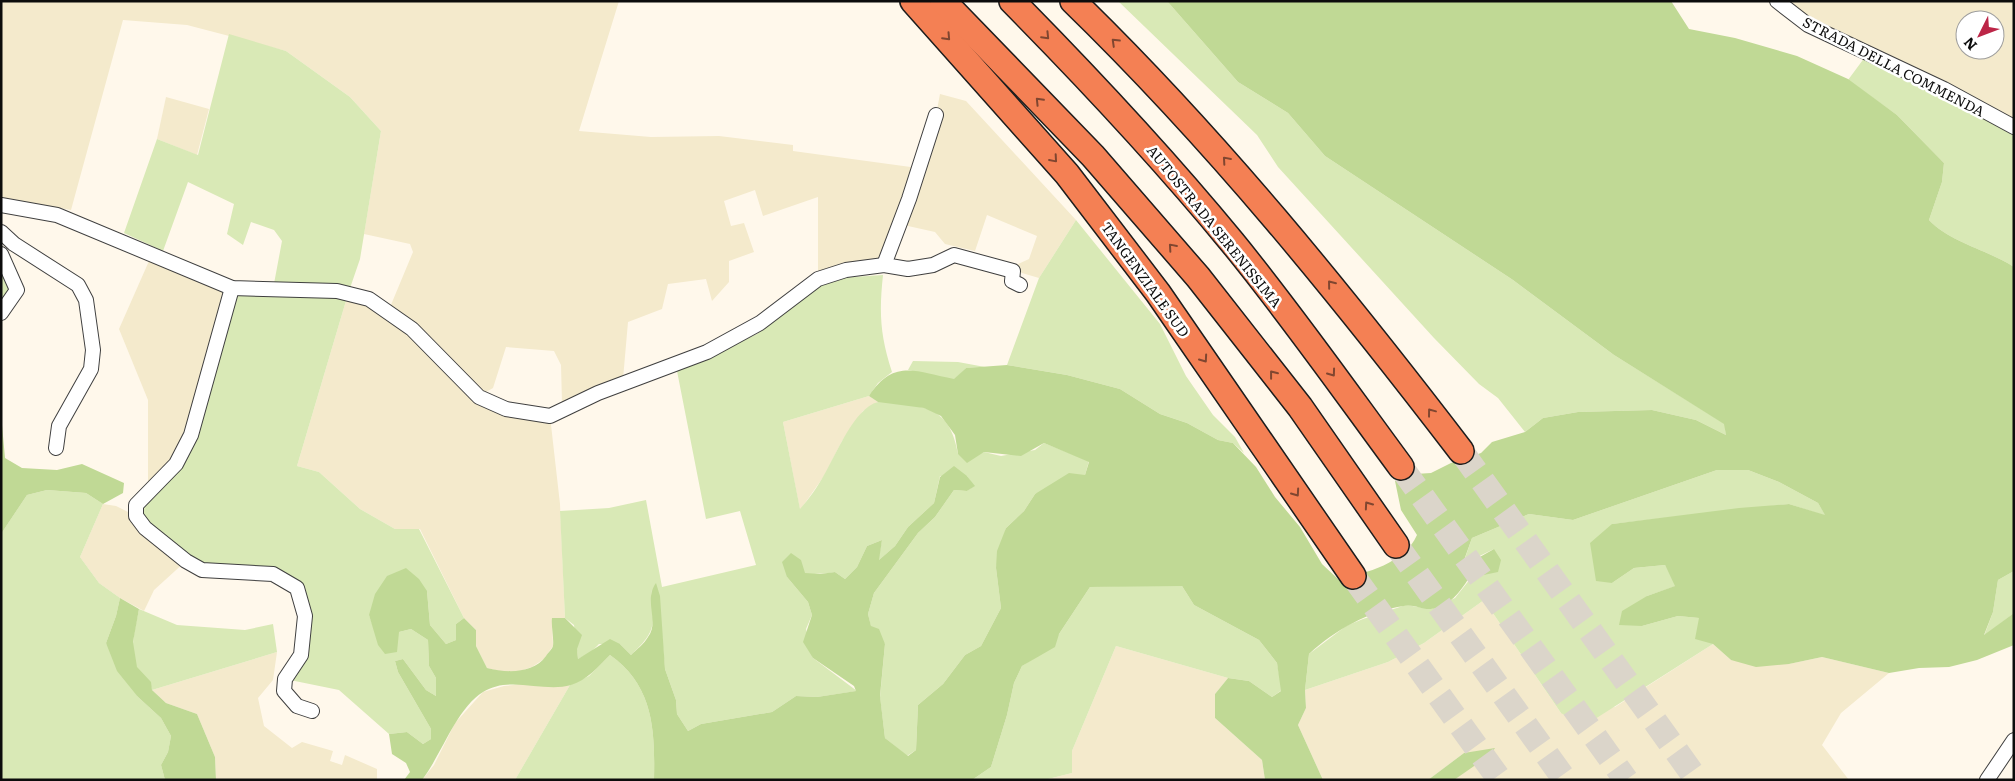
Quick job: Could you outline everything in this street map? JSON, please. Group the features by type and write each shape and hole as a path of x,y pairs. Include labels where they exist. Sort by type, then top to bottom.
{"highway":[{"name":"TANGENZIALE SUD","path":"914,1 1073,181 1158,293 1353,576"},
{"path":"943,1 1093,156 1198,277 1300,407 1396,546"},
{"name":"AUTOSTRADA SERENISSIMA","path":"1012,1 1099,90 1227,236 1401,467"},
{"path":"1073,1 1136,62 1282,224 1364,324 1461,451"}],"street":[{"name":"STRADA DELLA COMMENDA","path":"1777,1 1808,25 1944,89 2014,127"},
{"path":"884,265 909,199 936,115"},
{"path":"1,205 57,215 232,288 337,291 369,299 412,329 479,396 506,408 550,416 598,393 707,352 760,323 818,279 846,270 884,265 908,269 932,265 954,255 1013,271 1012,281 1020,285"},
{"path":"1,232 14,244 78,285 86,300 93,350 91,369 59,426 56,448"},
{"path":"1,254 17,290 1,313"},
{"path":"232,288 191,434 176,464 136,505 136,516 145,528 186,561 202,570 273,574 297,588 305,613 301,655 285,679 284,691 297,706 312,711"},
{"path":"1987,780 2014,740"}],"shaded area":[{"path":"1,1 619,1 579,131 651,137 719,136 793,145 793,151 918,168 936,115 940,94 966,101 1076,220 1039,278 1022,273 1014,266 1029,259 1037,236 987,215 975,251 945,244 935,232 899,224 884,265 818,279 818,197 763,216 755,190 724,201 731,226 744,223 754,252 729,261 729,282 712,301 706,279 668,284 662,309 628,322 623,379 562,403 561,365 554,351 506,347 493,388 479,396 550,416 560,504 565,618 552,618 553,646 544,659 532,667 517,672 503,672 487,668 476,646 476,630 464,618 420,529 395,529 360,509 319,472 297,466 348,294 388,312 413,252 410,244 364,234 381,131 350,97 286,51 187,25 123,20 71,210 1,197"},
{"path":"1777,1 2014,1 2014,127"},
{"path":"166,97 209,109 197,155 157,139"},
{"path":"149,261 188,278 232,288 191,435 157,483 148,481 148,400 119,329"},
{"path":"869,396 878,402 863,411 842,441 824,476 800,510 783,422"},
{"path":"103,504 116,506 136,516 186,561 154,590 144,611 120,598 99,583 80,557"},
{"path":"1484,600 1561,713 1615,707 1713,644 1731,660 1789,664 1822,657 1889,673 1841,713 1822,745 1849,780 1454,780 1469,768 1464,753 1428,780 1323,780 1298,725 1306,708 1305,690 1388,662 1424,643"},
{"path":"1116,646 1228,678 1215,694 1215,718 1262,760 1265,780 1044,780 1072,773 1072,751"},
{"path":"277,652 273,680 258,698 264,726 292,748 302,742 333,751 330,761 342,765 345,755 377,769 377,780 216,780 215,757 197,714 166,703 152,690"},
{"path":"524,684 570,685 515,780 422,780 434,765 455,723 483,692 504,686"}],"green space":[{"path":"1118,1 1167,1 1238,82 1288,113 1325,156 1513,280 1614,355 1725,424 1726,435 1696,420 1652,410 1578,412 1543,418 1525,432 1498,398 1479,384 1434,338 1278,167 1257,135"},
{"path":"1167,1 1671,1 1689,29 1735,38 1797,56 1848,79 1897,115 1944,163 1942,182 1929,220 1948,235 2014,267 2014,571 1998,580 1993,612 1984,635 2014,613 2014,645 1977,660 1949,667 1919,668 1889,673 1822,657 1789,664 1756,667 1731,660 1713,644 1695,639 1699,618 1678,616 1642,626 1619,625 1622,611 1647,596 1675,586 1665,565 1634,568 1612,583 1596,581 1590,543 1612,524 1739,508 1789,504 1825,515 1818,503 1779,482 1748,470 1717,470 1573,520 1529,514 1472,538 1463,563 1478,558 1494,549 1501,560 1498,572 1469,578 1454,598 1444,605 1431,609 1407,606 1378,612 1353,623 1319,645 1309,654 1305,690 1306,708 1298,725 1323,780 1265,780 1262,760 1215,718 1215,694 1228,678 1249,681 1272,697 1281,691 1277,663 1259,640 1194,605 1182,586 1090,587 1059,634 1055,647 1022,666 1014,683 1007,715 991,767 972,780 654,780 652,727 644,695 625,667 610,655 587,676 571,685 549,687 515,684 493,687 483,692 473,700 457,720 422,780 404,780 410,772 406,763 392,754 389,734 407,732 423,744 431,739 431,729 398,672 395,661 403,659 426,690 436,696 436,678 429,666 428,640 411,629 399,632 397,652 385,654 378,645 369,615 375,594 387,576 406,568 419,579 427,591 430,625 446,644 456,640 456,624 464,618 476,630 476,646 487,668 503,671 519,671 541,662 553,646 552,618 565,618 582,635 577,649 578,659 610,639 620,644 631,655 644,642 651,631 651,597 656,583 660,596 665,669 676,700 677,714 688,731 701,724 772,712 796,696 817,697 856,691 854,686 813,658 803,642 812,615 808,602 787,577 782,562 791,553 801,560 805,573 835,572 845,579 857,567 867,546 882,540 879,560 895,546 908,527 934,503 940,477 954,466 967,476 975,486 967,491 954,490 935,517 918,533 874,593 868,614 871,626 879,629 885,644 880,696 885,738 908,756 916,750 918,705 943,684 965,655 981,646 1001,608 996,568 997,551 1006,528 1024,511 1035,494 1069,473 1085,475 1089,462 1044,443 1021,456 984,452 967,463 958,454 955,435 941,416 924,408 878,402 869,396 887,376 897,372 917,371 954,379 966,368 1007,365 1067,375 1120,389 1160,414 1187,423 1218,440 1233,443 1256,467 1275,497 1300,527 1322,564 1339,580 1373,570 1394,560 1411,545 1417,535 1401,510 1395,481 1415,474 1431,473 1451,463 1481,453 1492,442 1525,432 1543,418 1578,412 1652,410 1696,420 1726,435 1724,424 1614,355 1513,280 1325,156 1288,113 1238,82"},
{"path":"229,34 286,51 350,97 381,131 360,259 297,466 319,472 360,509 395,529 419,529 464,618 456,624 456,640 446,644 430,625 427,591 369,615 374,629 399,632 411,629 428,640 429,666 436,678 436,696 426,690 403,659 395,661 398,672 431,729 431,739 423,744 407,732 389,734 339,690 285,679 299,660 297,588 273,574 202,570 136,516 176,464 232,288 273,289 282,241 274,230 251,222 243,245 227,234 234,204 188,182 163,251 124,233 157,139 198,155"},
{"path":"1868,53 2014,127 2014,267 1948,235 1929,220 1942,182 1944,163 1897,115 1848,80"},
{"path":"1076,220 1160,324 1186,376 1213,415 1235,437 1244,453 1233,443 1218,440 1187,423 1160,414 1120,389 1067,375 1007,365 1039,278"},
{"path":"1,254 17,290 1,313"},
{"path":"883,275 881,301 883,335 892,372 878,383 869,396 783,422 800,509 819,484 846,433 854,422 869,406 883,401 905,403 936,413 951,431 958,454 974,456 984,452 1001,456 1035,450 1044,443 1089,461 1085,475 1035,494 1024,511 1006,528 996,568 1001,608 981,646 965,655 943,684 918,705 916,750 907,756 885,738 880,697 885,644 871,627 868,614 874,593 918,533 935,517 954,490 967,491 974,486 967,476 940,476 934,503 908,527 895,546 878,561 882,540 867,546 857,567 845,579 835,572 787,577 808,602 812,615 806,629 813,658 857,691 817,697 796,696 772,712 701,724 688,731 677,714 676,700 665,669 660,614 652,590 653,624 646,639 631,655 620,644 599,644 590,653 578,659 574,625 565,618 560,511 609,508 646,500 662,587 756,565 740,511 706,519 677,371 757,334 813,289 839,278"},
{"path":"913,361 958,362 985,367 966,368 954,380 908,370"},
{"path":"1,414 5,458 22,468 57,470 82,464 124,483 123,493 103,504 86,493 47,490 27,495 1,534"},
{"path":"1717,470 1748,470 1779,482 1818,503 1826,516 1789,504 1612,524 1612,583 1634,568 1665,565 1676,586 1647,596 1642,626 1678,616 1699,618 1713,644 1584,726 1561,713 1484,600 1424,643 1388,662 1305,690 1309,654 1346,626 1406,605 1431,609 1455,598 1494,549 1463,564 1472,538 1529,514 1573,520"},
{"path":"47,490 86,493 103,504 80,557 99,583 120,598 116,616 106,643 138,697 161,718 171,736 168,752 161,765 165,780 1,780 1,534 27,495"},
{"path":"2014,571 2014,613 1984,636 1993,612 1998,580"},
{"path":"1182,586 1194,605 1259,640 1277,663 1282,690 1272,697 1249,681 1228,678 1116,646 1072,751 1072,773 1044,780 972,780 991,767 1007,715 1014,683 1022,666 1036,657 1059,634 1090,587"},
{"path":"120,598 139,609 133,642 137,667 151,682 152,690 166,703 197,714 215,757 216,780 165,780 161,765 168,752 171,736 161,718 138,697 117,671 106,643 116,616"},
{"path":"139,609 177,625 245,630 273,624 277,652 152,690 148,681 134,662 133,647"},
{"path":"610,655 625,667 644,695 649,711 654,744 654,780 515,780 570,685 589,676"},
{"path":"1495,748 1490,755 1454,780 1428,780 1464,753"}],"tunnel":[{"path":"1461,451 1697,780"},
{"path":"1401,467 1626,780"},
{"path":"1396,545 1565,780"},
{"path":"1353,576 1500,780"}]}
